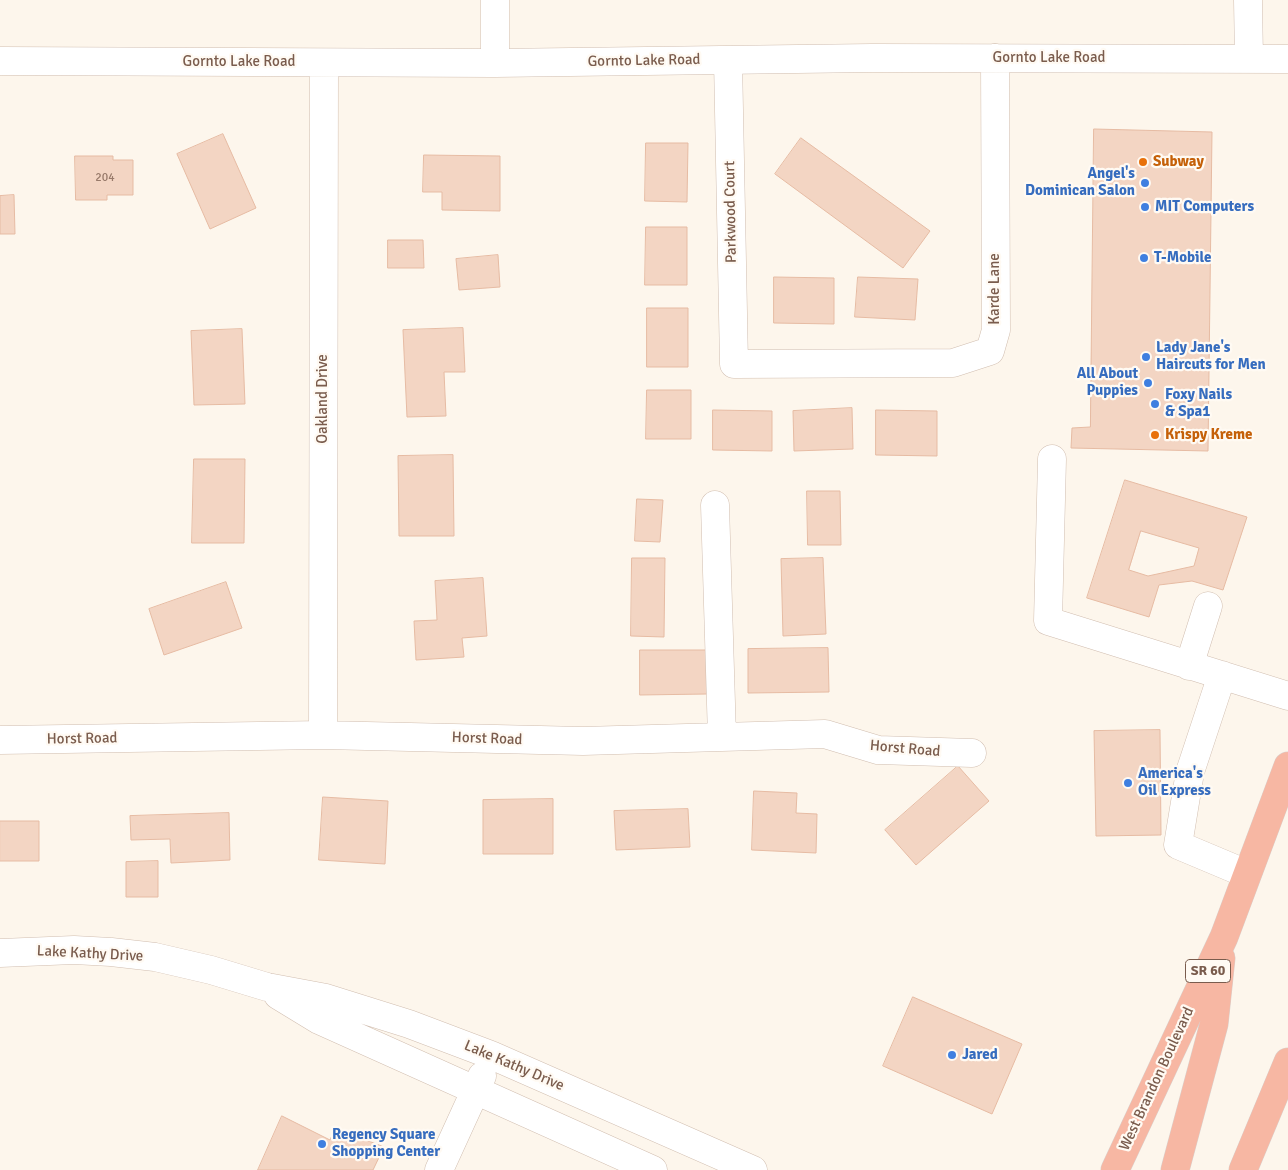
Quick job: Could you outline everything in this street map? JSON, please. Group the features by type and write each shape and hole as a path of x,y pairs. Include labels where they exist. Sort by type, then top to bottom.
{"highway":[{"name":"West Brandon Boulevard","path":"1115,1170 1224,937 1288,766"},
{"path":"1176,1170 1214,1024 1224,937"},
{"path":"1243,1170 1288,1062"}],"street":[{"path":"495,0 495,63"},
{"path":"1248,0 1249,59"},
{"name":"Gornto Lake Road","path":"0,61 495,63 872,58 1288,59"},
{"name":"Karde Lane","path":"734,364 953,363 990,350 996,330 995,58"},
{"name":"Parkwood Court","path":"728,60 734,364"},
{"name":"Oakland Drive","path":"323,734 324,63"},
{"path":"1052,459 1048,621 1288,696"},
{"path":"715,505 722,737"},
{"path":"1189,666 1208,606"},
{"path":"1222,675 1190,772 1178,845 1248,874"},
{"name":"Horst Road","path":"0,740 323,734 583,742 825,734 878,750 972,753"},
{"name":"Lake Kathy Drive","path":"0,953 74,950 155,957 210,970 267,988 326,998 409,1024 491,1055 754,1170"},
{"name":"Lake Kathy Drive","path":"267,988 318,1020 475,1092 653,1170"},
{"path":"440,1170 491,1055"}],"building":[{"path":"1094,129 1212,132 1208,451 1071,448 1072,428 1090,427"},
{"path":"223,134 256,208 210,229 177,154"},
{"path":"801,138 930,231 903,268 775,174"},
{"path":"646,143 688,143 687,202 645,201"},
{"path":"424,155 500,156 500,211 442,210 442,192 423,192"},
{"path":"75,156 113,156 113,160 133,160 133,195 107,195 107,200 76,200"},
{"path":"14,195 15,234 0,234 0,196"},
{"path":"646,227 687,227 687,285 645,285"},
{"path":"388,240 423,240 424,268 388,268"},
{"path":"498,255 500,287 459,290 456,259"},
{"path":"774,277 834,278 834,324 774,323"},
{"path":"858,277 918,279 915,320 855,317"},
{"path":"647,308 688,308 688,367 647,367"},
{"path":"463,328 465,372 444,372 446,416 407,417 403,330"},
{"path":"242,329 245,404 194,405 191,331"},
{"path":"647,390 691,390 691,439 646,439"},
{"path":"852,408 853,449 794,451 793,411"},
{"path":"713,410 772,411 772,451 713,450"},
{"path":"876,410 937,411 937,456 876,455"},
{"path":"453,455 454,536 399,536 398,456"},
{"path":"194,459 245,459 244,543 192,543"},
{"path":"1125,480 1247,517 1223,590 1192,581 1159,585 1149,617 1087,598","holes":["1141,531 1199,548 1194,566 1148,576 1129,570"]},
{"path":"807,491 840,491 841,545 808,545"},
{"path":"637,499 663,500 660,542 635,541"},
{"path":"632,558 665,558 664,637 631,636"},
{"path":"823,558 826,634 783,636 781,559"},
{"path":"483,578 487,636 462,638 464,657 416,660 414,621 437,620 435,581"},
{"path":"226,582 242,628 164,655 149,609"},
{"path":"828,648 829,692 748,693 748,649"},
{"path":"640,650 707,650 707,694 640,695"},
{"name":"America's Oil Express","path":"1160,730 1161,835 1096,836 1094,731"},
{"path":"958,766 989,801 916,865 885,830"},
{"path":"754,791 797,793 796,813 817,814 816,853 752,850"},
{"path":"323,797 388,801 385,864 319,860"},
{"path":"553,799 553,854 483,854 483,800"},
{"path":"688,809 690,847 616,850 614,811"},
{"path":"229,813 230,860 171,863 170,839 131,840 130,816"},
{"path":"0,821 39,821 39,861 0,861"},
{"path":"158,861 158,897 126,897 126,862"},
{"name":"Jared","path":"913,997 1022,1044 992,1114 883,1066"},
{"name":"Regency Square Shopping Center","path":"282,1116 330,1140 335,1128 384,1147 373,1170 258,1170"}],"place":[{"name":"Subway","path":"1143,162"},
{"name":"Angel's Dominican Salon","path":"1145,183"},
{"name":"MIT Computers","path":"1145,207"},
{"name":"T-Mobile","path":"1144,258"},
{"name":"Lady Jane's Haircuts for Men","path":"1146,357"},
{"name":"All About Puppies","path":"1148,383"},
{"name":"Foxy Nails & Spa1","path":"1155,404"},
{"name":"Krispy Kreme","path":"1155,435"},
{"name":"America's Oil Express","path":"1128,783"},
{"name":"Jared","path":"952,1055"},
{"name":"Regency Square Shopping Center","path":"322,1144"}]}
